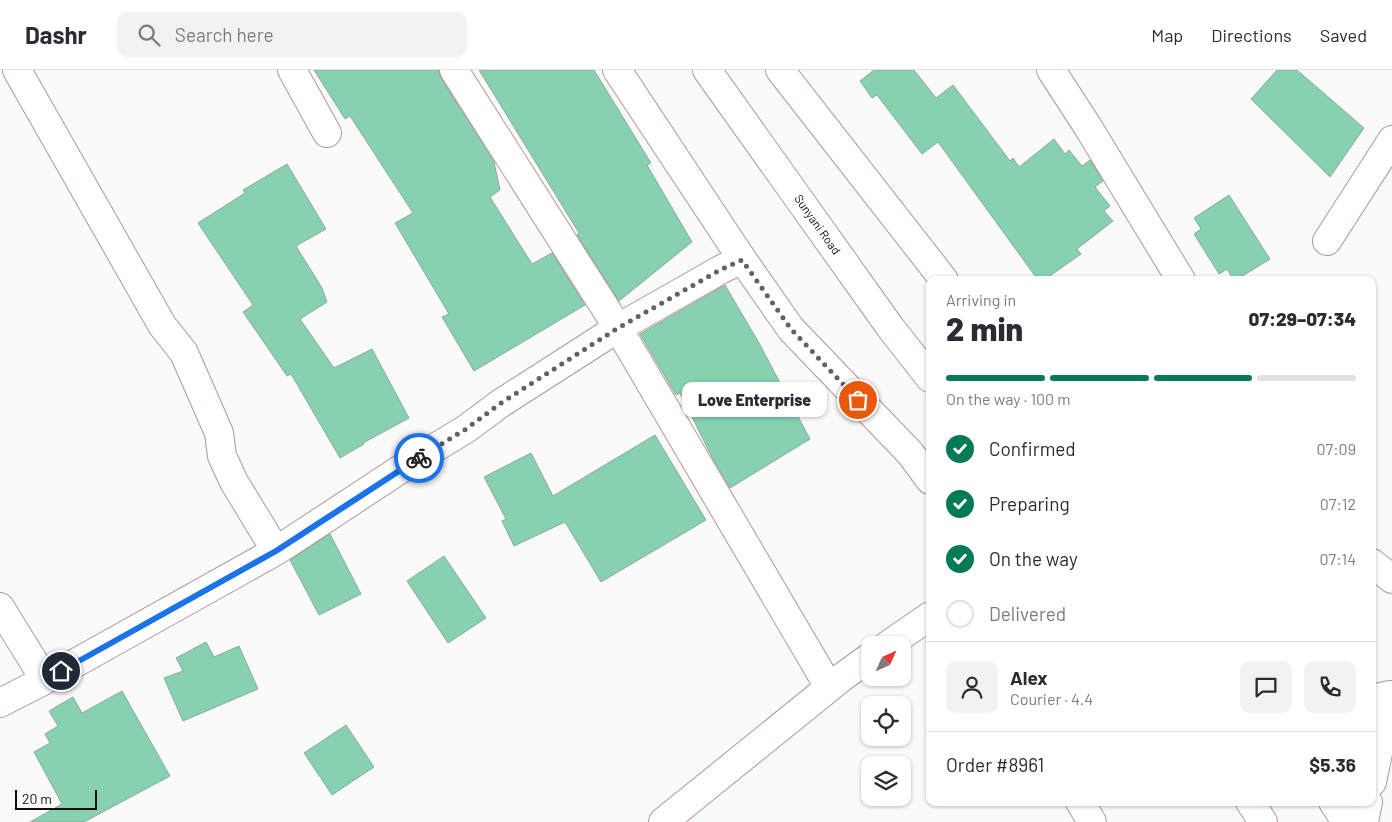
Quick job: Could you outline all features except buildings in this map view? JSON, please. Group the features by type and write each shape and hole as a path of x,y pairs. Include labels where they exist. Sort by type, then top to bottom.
{"street":[{"path":"17,70 162,324 184,354 219,433 222,456 234,482 276,551"},
{"path":"292,70 327,133"},
{"path":"454,70 618,328 829,687"},
{"path":"617,70 742,260 791,329 910,454 926,475"},
{"name":"Sunyani Road","path":"707,70 890,327 926,373"},
{"path":"780,70 941,276"},
{"path":"1050,70 1088,127 1179,276"},
{"path":"1328,241 1392,140"},
{"path":"0,703 45,680 276,551 410,463 466,429 501,403 618,328 720,270 742,260"},
{"path":"1376,566 1392,579"},
{"path":"0,607 45,680"},
{"path":"901,636 926,619"},
{"path":"663,822 829,687 861,664"},
{"path":"1376,749 1382,700"},
{"path":"1082,806 1092,822"},
{"path":"1336,806 1346,822"},
{"path":"1364,822 1367,806"}],"way so far":[{"path":"419,458 618,328 720,270 742,260 791,329 858,400"}],"place":[{"name":"Love Enterprise","path":"858,400"}],"route":[{"path":"61,671 276,551 419,458"}]}
